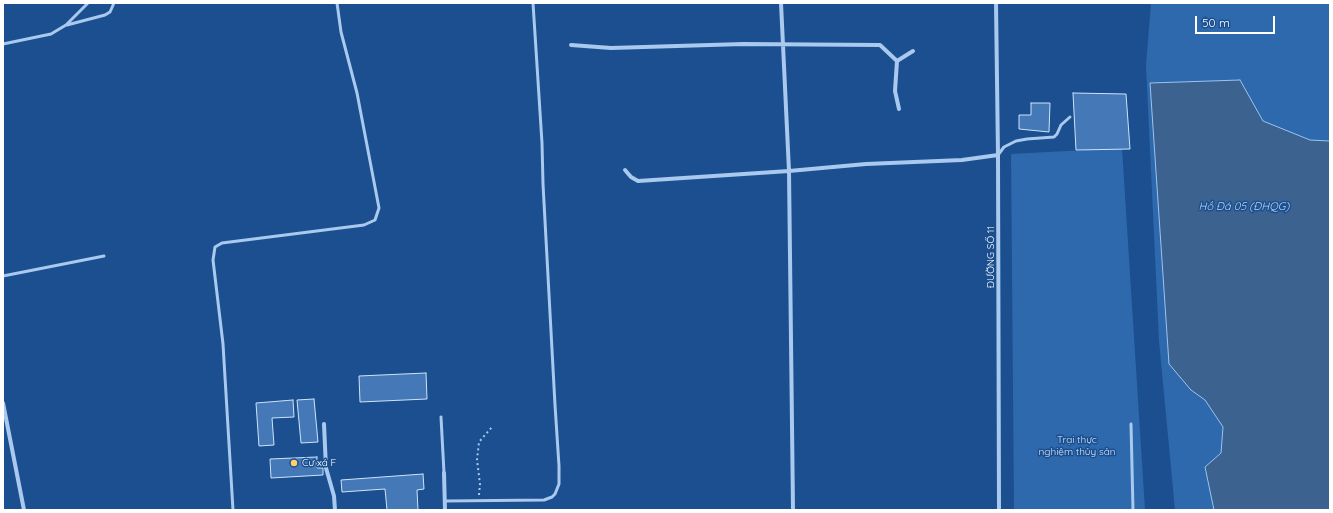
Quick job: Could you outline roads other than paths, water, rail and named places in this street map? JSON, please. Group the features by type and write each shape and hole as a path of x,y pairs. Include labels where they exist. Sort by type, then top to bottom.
{"street":[{"path":"781,3 788,171 793,510"},
{"name":"ĐƯỜNG SỐ 11","path":"996,3 999,510"},
{"path":"571,45 611,48 743,44 880,45 897,61"},
{"path":"897,61 913,51"},
{"path":"897,61 895,91 899,109"},
{"path":"625,170 631,177 638,181 866,164 962,160 998,155"},
{"path":"3,403 24,510"},
{"path":"324,424 326,468 334,496 335,510"},
{"path":"444,473 446,510"}],"lane":[{"path":"3,44 51,34 66,25 88,3"},
{"path":"66,25 105,15 110,12 114,3"},
{"path":"233,510 223,344 213,260 215,247 222,243 364,225 375,220 379,208 357,93 342,32 337,3"},
{"path":"445,501 549,500 555,494 559,484 542,143 533,3"},
{"path":"998,155 1004,148 1016,141 1054,137 1061,125 1070,116"},
{"path":"3,276 104,256"},
{"path":"441,417 444,473"},
{"path":"1131,424 1133,510"}],"water":[{"name":"Hồ Đá 05 (ĐHQG)","path":"1240,80 1263,121 1310,140 1330,141 1330,510 1214,510 1205,467 1221,453 1223,427 1205,400 1191,390 1169,364 1150,83"}],"place":[{"name":"Cư xá F","path":"294,463"}],"park label":[{"name":"Trại thực nghiệm thủy sản","path":"1077,446"}]}
